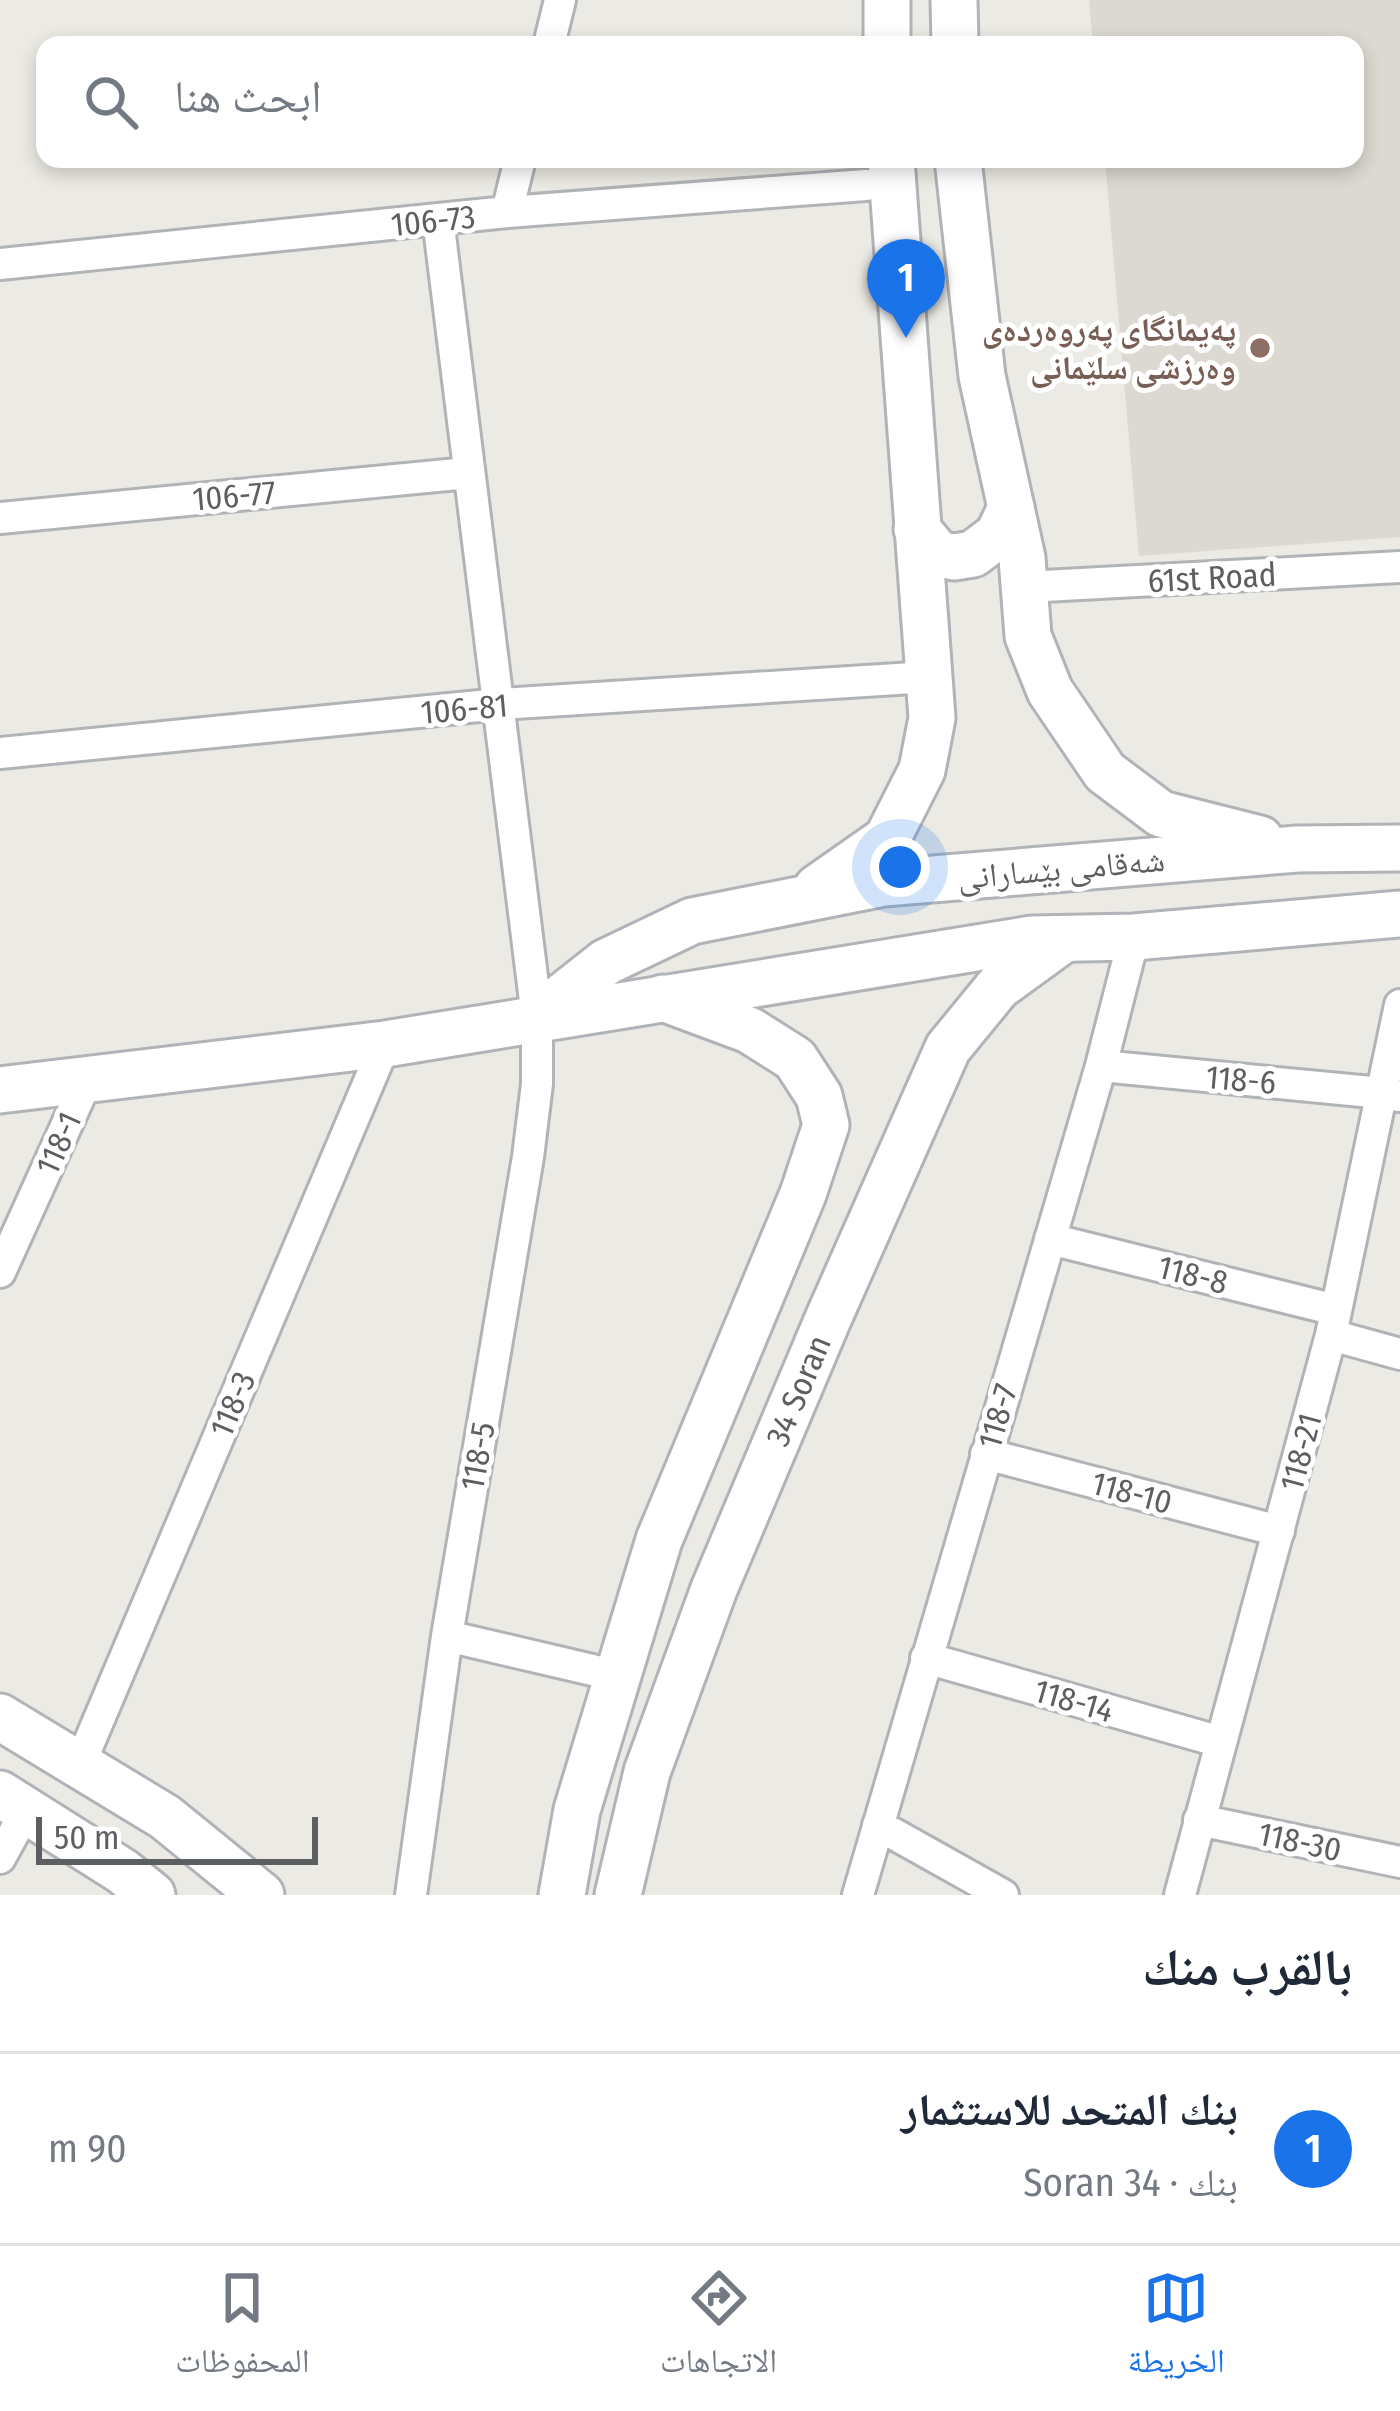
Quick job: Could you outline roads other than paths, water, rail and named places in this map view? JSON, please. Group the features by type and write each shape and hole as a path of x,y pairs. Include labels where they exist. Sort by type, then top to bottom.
{"main road":[{"path":"887,0 887,36"},
{"path":"954,0 955,36"},
{"path":"959,168 982,376 1022,558 1028,636 1050,692 1105,772 1161,814 1298,848"},
{"path":"800,900 887,839 922,770 932,718 879,172"},
{"path":"917,529 938,554 974,554 998,535 1011,508"},
{"name":"شەقامی بێسارانی","path":"537,1017 606,962 692,921 884,883 1298,848 1400,848"},
{"name":"شەقامی بێسارانی","path":"0,1090 385,1044 1032,939 1134,937 1400,914"},
{"name":"34 Soran","path":"618,1895 647,1772 714,1589 948,1048 998,987 1065,939"},
{"path":"562,1895 577,1810 659,1540 803,1194 826,1125 819,1096 795,1059 749,1030 660,997"},
{"path":"784,1238 856,1256"},
{"path":"0,1717 165,1816 261,1895"},
{"path":"14,1801 152,1895"}],"street":[{"path":"551,36 560,0"},
{"path":"507,212 518,168"},
{"name":"106-73","path":"0,264 879,172"},
{"name":"118-5","path":"411,1895 447,1636 537,1084 537,1017 438,219"},
{"name":"106-77","path":"0,518 468,473"},
{"name":"61st Road","path":"1024,587 1400,566"},
{"name":"106-81","path":"0,753 500,704 929,677"},
{"name":"118-7","path":"858,1895 1101,1066 1134,937"},
{"name":"118-21","path":"1180,1895 1391,1095 1400,1005"},
{"name":"118-3","path":"80,1764 385,1044"},
{"name":"118-6","path":"1101,1066 1391,1095"},
{"name":"118-1","path":"0,1272 87,1080"},
{"name":"118-8","path":"1050,1239 1334,1322 1400,1354"},
{"name":"118-10","path":"986,1454 1279,1531"},
{"path":"447,1636 618,1676"},
{"name":"118-14","path":"926,1658 1221,1742"},
{"path":"0,1858 14,1801"},
{"name":"118-30","path":"1199,1820 1400,1862"},
{"path":"878,1825 1004,1895"}],"place":[{"name":"بنك المتحد للاستثمار","path":"906,338"},
{"name":"پەیمانگای پەروەردەی وەرزشی سلێمانی","path":"1260,348"}]}
